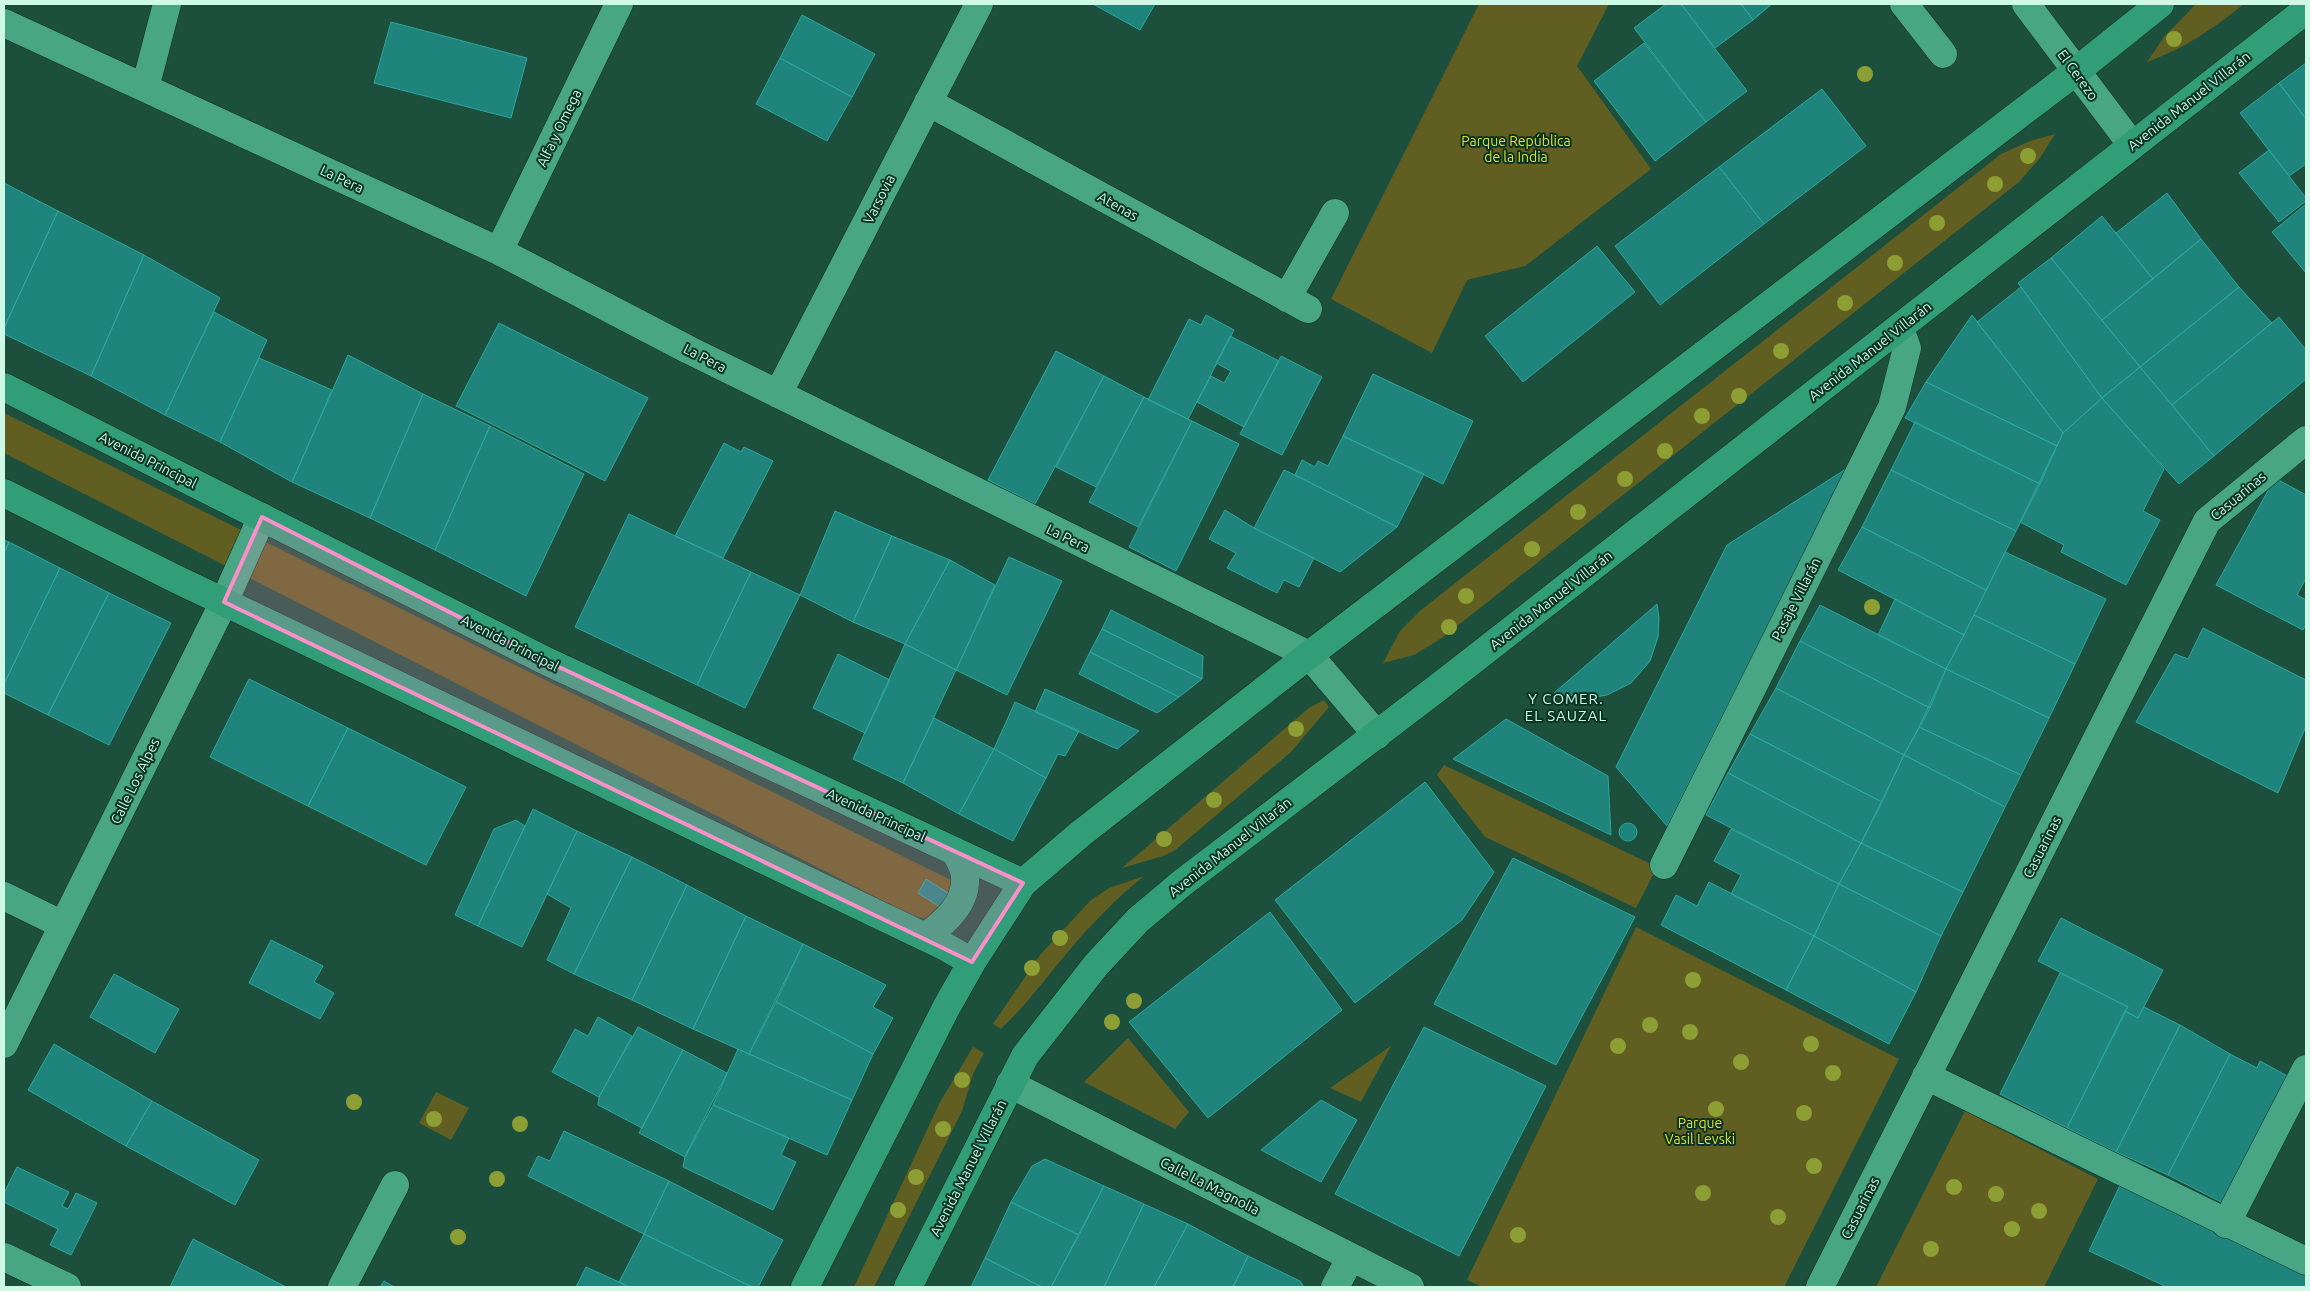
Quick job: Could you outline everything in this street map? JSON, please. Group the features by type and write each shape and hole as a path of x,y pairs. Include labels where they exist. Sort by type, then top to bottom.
{"main road":[{"path":"805,1287 946,1008 972,962 1023,883 1079,835 1309,655 2075,72 2160,4"},
{"name":"Avenida Manuel Villarán","path":"908,1287 1010,1084 1029,1051 1090,971 1138,920 1182,883 1377,735 2306,10"},
{"name":"Avenida Principal","path":"4,388 262,516 546,661 1023,883"},
{"path":"4,492 224,602 925,937 972,962"},
{"path":"925,937 947,921 963,894 965,873 955,851"}],"street":[{"path":"145,88 167,4"},
{"name":"Alfa y Omega","path":"499,251 619,4"},
{"name":"Varsovia","path":"778,394 979,4"},
{"path":"1904,4 1942,54"},
{"name":"El Cerezo","path":"2026,4 2075,72 2132,145"},
{"name":"La Pera","path":"4,23 499,251 778,394 1309,655 1377,735"},
{"name":"Atenas","path":"928,102 1298,304 1335,213"},
{"name":"Pasaje Villarán","path":"1664,865 1892,407 1907,348 1900,328"},
{"name":"Casuarinas","path":"1820,1287 2207,521 2301,451"},
{"name":"Calle Los Alpes","path":"4,1044 224,602 262,516"},
{"path":"4,896 63,925"},
{"path":"2226,1224 2306,1069"},
{"path":"1926,1076 2226,1224 2306,1261"},
{"name":"Calle La Magnolia","path":"1010,1084 1410,1287"},
{"path":"342,1287 395,1184"},
{"path":"4,1257 67,1287"},
{"path":"1335,1287 1351,1257"}],"highlighted area":[{"path":"262,517 546,661 1023,883 972,962 224,602"}],"green space":[{"name":"Parque República de la India","path":"1479,4 1609,4 1577,66 1651,169 1525,266 1467,280 1432,353 1331,299"},
{"path":"2196,4 2244,4 2198,37 2147,62 2164,37"},
{"path":"2055,134 2040,158 2019,182 1442,638 1414,655 1383,663 1400,631 1421,610 2001,154 2030,141"},
{"path":"4,413 951,880 955,902 936,922 911,915 4,453"},
{"path":"1324,700 1329,707 1291,752 1174,851 1122,868 1309,708"},
{"path":"1444,765 1657,867 1636,908 1485,837 1437,775"},
{"path":"1144,876 1089,928 1001,1029 993,1024 1040,955 1090,901 1109,888"},
{"name":"Parque Vasil Levski","path":"1636,927 1899,1059 1784,1287 1482,1287 1467,1280"},
{"path":"1128,1038 1189,1112 1175,1129 1084,1082"},
{"path":"1391,1046 1361,1102 1330,1088"},
{"path":"973,1047 984,1053 973,1074 962,1111 874,1287 854,1287 940,1102"},
{"path":"436,1092 469,1108 451,1140 419,1123"},
{"path":"1965,1111 2098,1179 2044,1287 1876,1287"}],"building":[{"path":"1093,4 1155,4 1140,30"},
{"path":"1666,4 1681,4 1747,91 1706,122 1634,28"},
{"path":"1681,4 1741,4 1753,20 1715,48"},
{"path":"1741,4 1772,4 1753,20"},
{"path":"802,15 875,54 852,97 780,58"},
{"path":"391,22 527,58 511,118 374,83"},
{"path":"1644,43 1706,122 1655,161 1594,81"},
{"path":"780,58 852,97 827,141 756,104"},
{"path":"2306,63 2306,119 2279,83"},
{"path":"2279,83 2306,119 2306,164 2289,176 2240,113"},
{"path":"1822,89 1866,146 1764,224 1719,167"},
{"path":"2269,150 2306,198 2306,201 2279,222 2239,173"},
{"path":"1719,167 1764,224 1660,305 1615,246"},
{"path":"4,183 58,211 4,328"},
{"path":"2167,193 2201,239 2153,279 2116,233"},
{"path":"2306,204 2306,273 2272,232"},
{"path":"58,211 144,255 91,376 4,334 4,328"},
{"path":"2102,216 2153,279 2102,320 2051,258"},
{"path":"2201,239 2239,287 2140,367 2102,320"},
{"path":"1597,246 1635,292 1523,382 1485,336"},
{"path":"144,255 220,298 165,415 91,376"},
{"path":"2051,258 2140,367 2102,398 2018,283"},
{"path":"2021,287 2102,398 2063,433 1977,322"},
{"path":"2239,287 2272,323 2172,405 2140,367"},
{"path":"214,312 267,340 220,442 165,415"},
{"path":"1206,315 1234,330 1188,419 1148,400 1189,319 1201,325"},
{"path":"1972,315 2063,433 2057,446 1926,382"},
{"path":"2279,317 2306,350 2306,379 2214,456 2172,405"},
{"path":"499,323 648,398 605,481 456,406"},
{"path":"1230,336 1279,361 1244,427 1197,402 1211,376 1224,383 1231,371 1216,363"},
{"path":"1056,351 1104,376 1035,504 988,480"},
{"path":"348,355 423,394 370,518 292,482"},
{"path":"1281,356 1322,377 1282,455 1240,434"},
{"path":"259,358 332,390 292,482 220,442"},
{"path":"2140,367 2214,456 2179,484 2102,398"},
{"path":"1373,374 1473,421 1443,484 1343,436"},
{"path":"1104,376 1144,397 1096,487 1056,467"},
{"path":"1926,382 2057,446 2040,484 1905,418"},
{"path":"423,394 490,426 435,550 370,518"},
{"path":"1144,397 1192,421 1138,527 1089,502"},
{"path":"2102,398 2164,469 2143,511 2160,520 2126,585 2061,552 2064,545 2020,522 2063,433"},
{"path":"1192,421 1239,444 1176,571 1129,547"},
{"path":"1915,422 2040,484 2016,531 1891,470"},
{"path":"490,426 584,474 526,596 435,550"},
{"path":"1343,436 1424,474 1397,527 1295,475 1302,460 1315,467 1318,461 1328,466"},
{"path":"724,443 741,452 744,447 773,461 723,558 675,536"},
{"path":"1846,469 1667,826 1616,767 1727,545"},
{"path":"1284,470 1397,527 1340,572 1254,528"},
{"path":"1891,470 2016,531 1986,590 1862,527"},
{"path":"2275,478 2306,495 2306,578 2297,595 2306,600 2306,624 2303,630 2216,585"},
{"path":"1225,510 1254,528 1314,558 1299,587 1284,580 1277,593 1227,568 1236,553 1209,539"},
{"path":"835,511 892,536 853,622 800,595"},
{"path":"629,514 751,572 697,685 575,627"},
{"path":"1862,527 1986,590 1964,635 1838,570"},
{"path":"892,536 950,560 905,644 853,622"},
{"path":"4,540 9,542 4,553"},
{"path":"9,542 60,568 4,684 4,553"},
{"path":"2005,552 2106,599 2075,664 1974,615"},
{"path":"1009,557 1062,581 1007,695 956,670"},
{"path":"950,560 995,585 956,670 905,644"},
{"path":"60,568 109,593 48,715 4,693 4,684"},
{"path":"751,572 800,595 745,708 697,685"},
{"path":"109,593 171,623 109,745 48,715"},
{"path":"1895,599 1964,635 1946,669 1878,635"},
{"path":"1657,604 1659,618 1658,637 1650,661 1631,683 1607,695 1590,698 1554,693"},
{"path":"1820,605 1946,669 1930,708 1800,641"},
{"path":"1111,610 1203,656 1202,679 1102,629"},
{"path":"1974,615 2075,664 2049,718 1946,669"},
{"path":"2203,628 2306,680 2306,726 2278,793 2136,722 2175,654 2188,659"},
{"path":"1102,629 1202,679 1179,697 1090,652"},
{"path":"1800,641 1930,708 1904,755 1776,688"},
{"path":"905,644 956,670 903,783 853,759"},
{"path":"1090,652 1179,697 1157,713 1079,674"},
{"path":"838,654 890,680 865,733 813,708"},
{"path":"1946,669 2049,718 2021,775 1919,727"},
{"path":"249,679 348,728 308,806 210,757"},
{"path":"1776,688 1904,755 1882,802 1750,734"},
{"path":"1045,689 1139,731 1117,749 1035,712"},
{"path":"1015,702 1079,731 1065,756 1058,754 1046,778 994,749"},
{"path":"934,718 994,749 959,814 903,783"},
{"path":"1506,719 1608,776 1611,835 1453,759"},
{"path":"1919,727 2021,775 2005,807 1904,755"},
{"path":"348,728 466,787 426,865 308,806"},
{"path":"1750,734 1882,802 1861,843 1728,773"},
{"path":"994,749 1046,778 1013,841 959,814"},
{"path":"1904,755 2005,807 1963,892 1861,843"},
{"path":"1728,773 1861,843 1839,884 1706,815"},
{"path":"1425,782 1494,872 1462,920 1355,1003 1275,900"},
{"path":"533,809 577,831 522,947 478,926"},
{"path":"516,820 525,826 478,926 455,915 494,829"},
{"path":"1628,823 1634,826 1637,832 1634,838 1628,841 1622,838 1619,832 1622,826"},
{"path":"1731,829 1839,884 1814,936 1731,894 1741,875 1714,861"},
{"path":"577,831 632,857 574,974 547,960 571,908 547,894"},
{"path":"1861,843 1963,892 1941,936 1839,884"},
{"path":"632,857 687,885 632,1000 574,974"},
{"path":"1513,858 1635,917 1556,1065 1434,1004"},
{"path":"926,879 948,893 945,905 940,907 918,893"},
{"path":"1709,882 1814,936 1786,990 1661,925 1676,895 1697,906"},
{"path":"1839,884 1941,936 1916,992 1814,936"},
{"path":"687,885 746,916 693,1029 632,1000"},
{"path":"1270,912 1342,1010 1208,1118 1129,1022"},
{"path":"746,916 803,944 749,1054 693,1029"},
{"path":"2061,918 2163,970 2138,1018 2125,1011 2128,1007 2038,961"},
{"path":"1814,936 1916,992 1889,1044 1786,990"},
{"path":"271,940 323,966 314,982 334,993 320,1019 249,983"},
{"path":"803,944 886,985 873,1007 893,1018 873,1054 776,1002"},
{"path":"2060,973 2128,1007 2067,1128 2000,1094"},
{"path":"114,974 179,1009 155,1053 90,1017"},
{"path":"776,1002 873,1054 852,1100 749,1054"},
{"path":"2144,1007 2180,1025 2116,1152 2067,1128 2125,1011 2138,1018"},
{"path":"598,1017 632,1036 599,1097 552,1072 575,1029 588,1036"},
{"path":"2180,1025 2230,1054 2168,1175 2116,1152"},
{"path":"638,1027 683,1050 642,1128 598,1105 599,1097"},
{"path":"1424,1027 1546,1086 1459,1256 1335,1194"},
{"path":"54,1044 152,1101 126,1146 28,1090"},
{"path":"738,1049 852,1100 827,1155 713,1105"},
{"path":"683,1050 727,1073 685,1157 639,1133"},
{"path":"2230,1054 2257,1068 2260,1061 2291,1078 2225,1204 2168,1175"},
{"path":"1321,1100 1357,1120 1321,1182 1261,1150"},
{"path":"152,1101 259,1160 235,1205 126,1146"},
{"path":"713,1105 789,1138 781,1155 796,1162 773,1210 683,1167 685,1157"},
{"path":"564,1131 669,1181 644,1234 528,1176 538,1156 550,1161"},
{"path":"1045,1159 1104,1186 1079,1235 1011,1202 1032,1166"},
{"path":"17,1167 69,1192 62,1206 68,1209 76,1193 97,1203 71,1255 50,1245 58,1229 4,1202 4,1193"},
{"path":"669,1181 783,1240 758,1287 752,1287 644,1234"},
{"path":"2121,1183 2306,1273 2306,1287 2167,1287 2089,1251"},
{"path":"1104,1186 1144,1204 1104,1287 1051,1287"},
{"path":"1011,1202 1079,1235 1051,1287 1042,1287 985,1258"},
{"path":"1144,1204 1188,1224 1154,1287 1104,1287"},
{"path":"1188,1224 1248,1256 1233,1287 1154,1287"},
{"path":"644,1234 752,1287 629,1287 619,1282"},
{"path":"193,1239 286,1287 170,1287"},
{"path":"1248,1256 1300,1281 1304,1287 1233,1287"},
{"path":"985,1258 1042,1287 971,1287"},
{"path":"586,1267 619,1282 629,1287 576,1287"},
{"path":"384,1281 394,1287 380,1287"}],"district":[{"name":"Y COMER. EL SAUZAL","path":"1566,706"}]}
